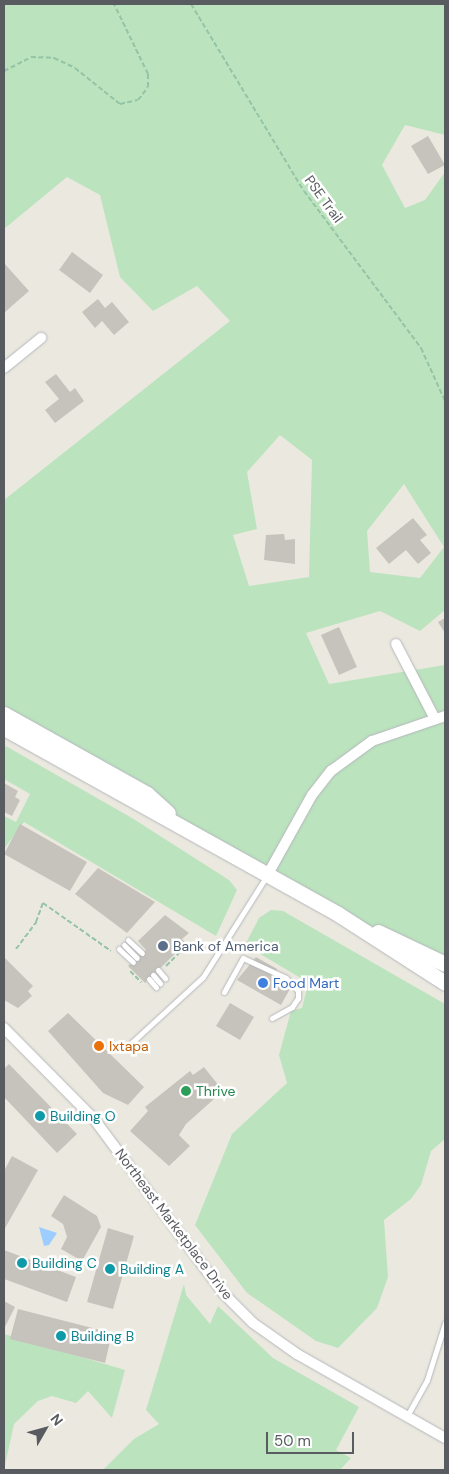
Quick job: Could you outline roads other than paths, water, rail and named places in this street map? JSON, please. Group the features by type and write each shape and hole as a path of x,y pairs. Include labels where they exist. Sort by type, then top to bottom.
{"main road":[{"path":"4,714 146,794 182,825"},
{"path":"4,728 182,825 338,914 445,982"},
{"path":"338,914 445,964"}],"street":[{"path":"4,368 41,338"},
{"path":"396,644 434,717"},
{"path":"268,874 312,795 331,771 372,741 434,717 445,716"},
{"name":"Northeast Marketplace Drive","path":"4,1028 94,1120 224,1294 253,1323 297,1354 445,1438"}],"lane":[{"path":"130,1045 208,970 268,874"},
{"path":"128,940 142,953"},
{"path":"122,947 135,960"},
{"path":"224,992 243,958 286,978 298,991 298,998 292,1007 272,1018"},
{"path":"159,971 165,978"},
{"path":"151,978 158,985"},
{"path":"407,1417 427,1380 445,1323"}],"water":[{"path":"39,1227 57,1233 49,1245 44,1246"}],"place":[{"name":"Bank of America","path":"163,946"},
{"name":"Food Mart","path":"263,983"},
{"name":"Ixtapa","path":"99,1046"},
{"name":"Thrive","path":"186,1091"},
{"name":"Building O","path":"40,1116"},
{"name":"Building C","path":"22,1263"},
{"name":"Building A","path":"110,1269"},
{"name":"Building B","path":"61,1336"}]}
